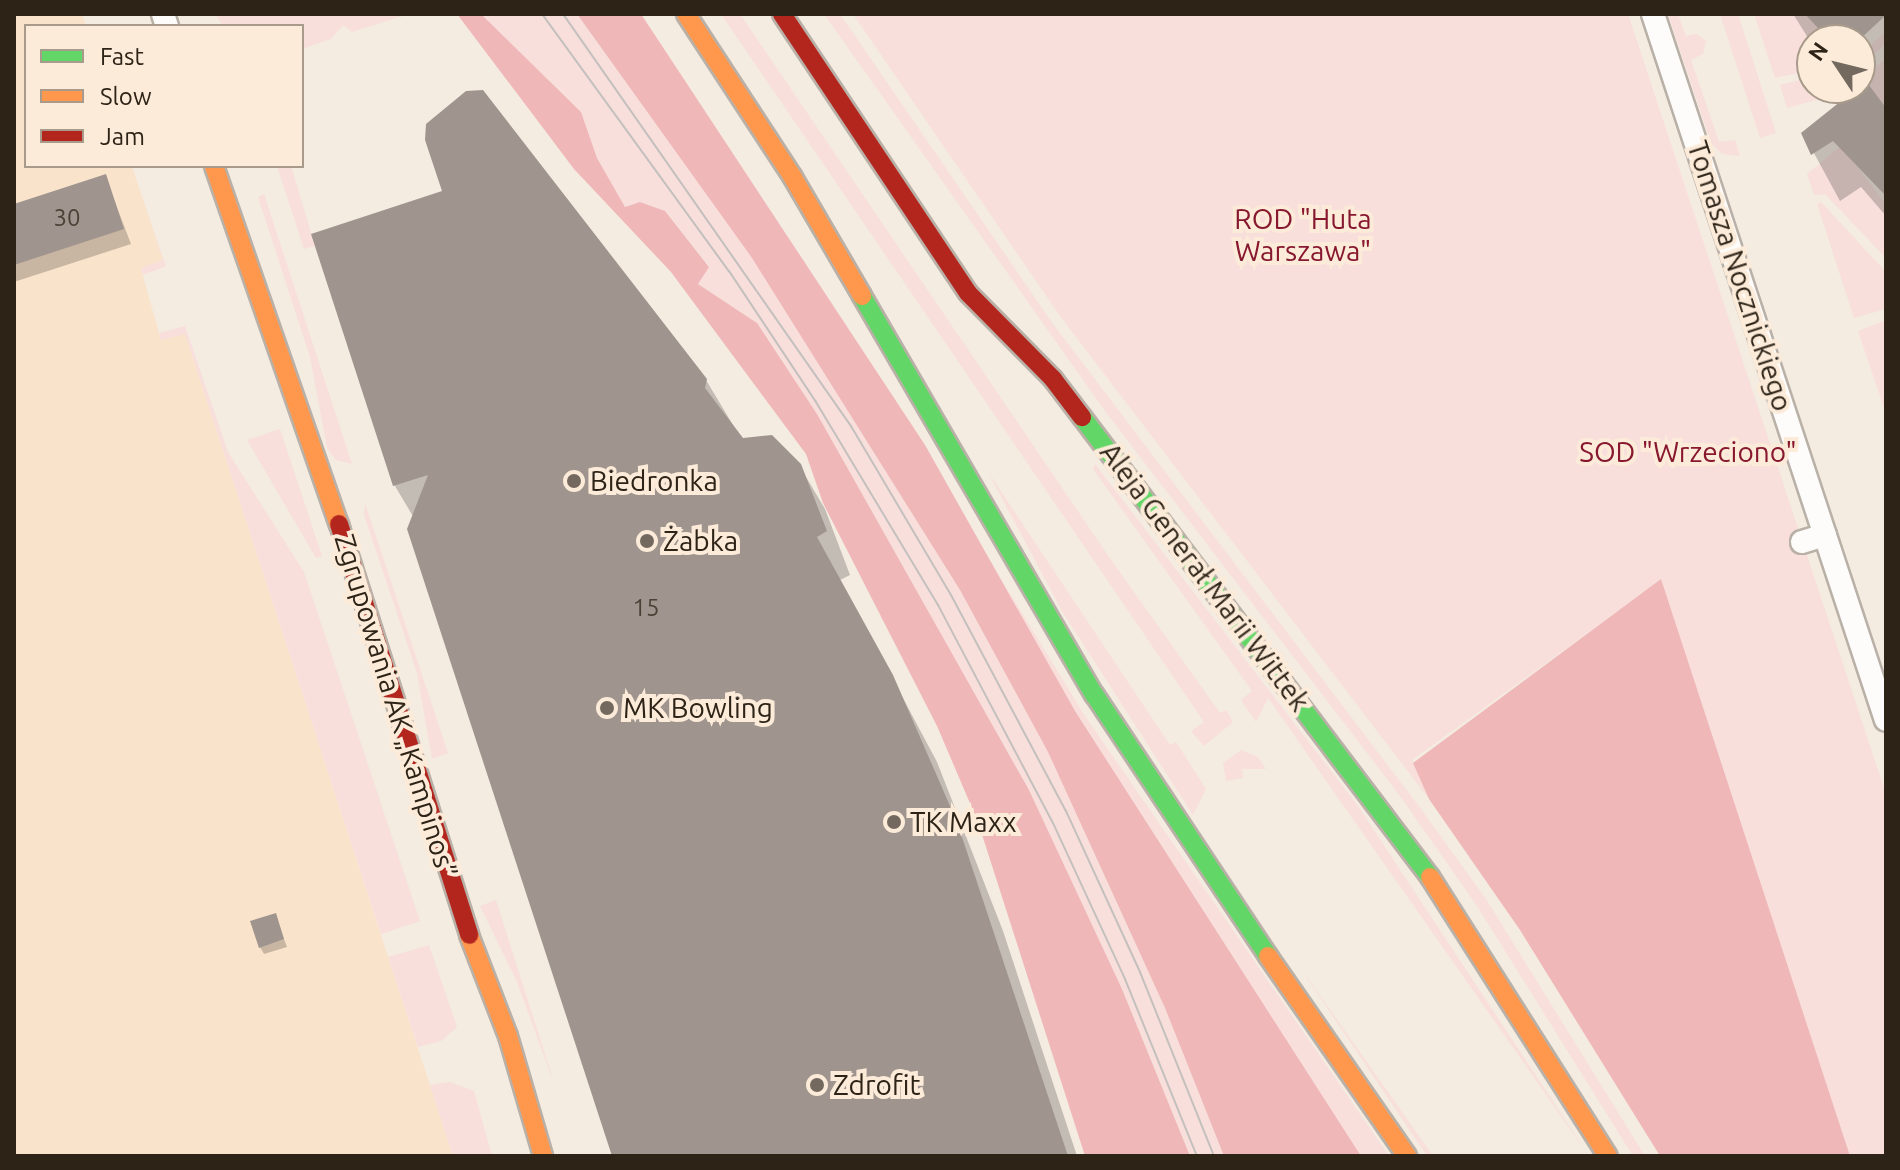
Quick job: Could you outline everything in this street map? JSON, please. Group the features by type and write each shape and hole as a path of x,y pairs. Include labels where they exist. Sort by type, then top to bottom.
{"main road":[{"path":"686,14 792,176 1094,694 1201,860 1407,1156"},
{"name":"Aleja Generał Marii Wittek","path":"782,14 968,293 1063,391 1429,875 1608,1156"},
{"name":"Zgrupowania AK „Kampinos”","path":"215,168 386,660 458,903 508,1036 543,1156"}],"street":[{"name":"Tomasza Nocznickiego","path":"1653,14 1886,720"},
{"path":"1802,542 1825,535"}],"shaded area":[{"path":"14,14 82,14 85,24 24,24 24,168 133,168 163,260 141,269 161,340 185,333 453,1156 14,1156"},
{"path":"457,14 481,14 581,112 597,158 625,207 640,202 665,211 709,267 698,284 757,323 817,414 1029,790 1122,989 1190,1156 1085,1156 978,822 937,726 823,503 806,454 671,272 574,169"},
{"path":"577,14 641,14 925,445 1075,711 1361,1156 1224,1156 1165,1008 1048,752 960,590 752,258"},
{"path":"1661,579 1850,1156 1660,1156 1520,930 1429,799 1413,763"}],"green space":[{"path":"215,14 409,14 352,32 343,25 331,39 304,48 304,24 222,24"},
{"path":"481,14 577,14 752,258 960,590 1048,752 1165,1008 1224,1156 1190,1156 1122,989 1029,790 817,414 757,323 697,283 709,266 665,211 640,202 625,207 597,158 581,112"},
{"path":"721,14 740,14 1107,554 1220,713 1226,710 1233,722 1204,746 1191,731 1204,722"},
{"path":"824,14 840,14 1053,324 1486,899 1645,1156 1633,1156 1477,906 1400,796 1105,411"},
{"name":"ROD \"Huta Warszawa\"","path":"853,14 1628,14 1886,794 1886,1156 1850,1156 1661,580 1412,760 1429,799 1060,316"},
{"path":"1668,14 1678,14 1686,36 1697,34 1706,41 1703,54 1691,60 1719,142 1735,140 1740,156 1722,154 1711,143"},
{"path":"1720,14 1738,14 1776,133 1760,138"},
{"path":"1754,14 1805,14 1814,24 1796,24 1796,73 1775,78"},
{"path":"1886,31 1886,43 1876,52 1876,40"},
{"path":"1886,58 1886,105 1881,105 1876,97 1876,68"},
{"path":"1796,81 1796,104 1802,104 1787,108 1780,85"},
{"path":"1881,113 1869,153 1856,165 1886,205 1886,258 1825,194 1814,195 1807,174"},
{"path":"278,168 292,168 315,246 304,249"},
{"path":"264,194 352,464 336,460 327,448 310,357 258,197"},
{"path":"143,200 166,266 143,275 141,268 163,260"},
{"path":"1821,202 1886,272 1886,309 1854,318 1817,204"},
{"path":"1886,320 1886,414 1858,331"},
{"path":"185,326 228,452 304,572 420,921 381,934 185,334 161,340 159,333"},
{"path":"280,429 322,556 316,558 247,440"},
{"path":"1095,464 1358,806 1589,1156 1268,698 1256,722 1241,700 1252,691 1093,469"},
{"path":"988,472 1170,745 1176,742 1206,789 1193,815 1062,611"},
{"path":"365,503 448,753 432,759 417,673 364,515"},
{"path":"989,559 1085,716 1389,1156 1361,1156 1075,711"},
{"path":"1241,750 1258,757 1266,769 1242,769 1243,778 1226,781 1223,763"},
{"path":"496,900 556,1089 517,982 480,906"},
{"path":"429,945 457,1027 441,1041 418,1047 388,957"},
{"path":"1295,960 1433,1156 1427,1156"},
{"path":"450,1082 474,1091 492,1156 453,1156 430,1085"}],"building":[{"path":"1805,14 1886,14 1876,24 1814,24"},
{"path":"483,90 707,379 705,388 743,438 772,435 801,464 827,531 817,537 893,675 957,822 1068,1156 612,1156 407,529 428,475 393,486 311,234 442,191 425,140 426,124 466,91"},
{"path":"1876,94 1886,108 1886,196 1833,141 1811,155 1801,133 1837,104 1876,104"},
{"path":"106,174 124,229 14,265 14,204"},
{"path":"276,913 284,939 259,948 250,921"}],"tram line":[{"path":"542,14 729,271 816,402 938,605 1053,823 1125,979 1197,1156"},
{"path":"563,14 851,426 951,595 1066,811 1140,972 1214,1156"}],"traffic: fast":[{"path":"862,296 1094,694 1268,956"},
{"path":"1082,417 1430,877"}],"traffic: slow":[{"path":"686,14 792,176 862,296"},
{"path":"215,168 339,524"},
{"path":"1430,877 1608,1156"},
{"path":"469,935 508,1036 543,1156"},
{"path":"1268,956 1407,1156"}],"traffic: jam":[{"path":"782,14 968,293 1053,379 1082,417"},
{"path":"339,524 469,935"}],"place":[{"name":"Biedronka","path":"574,481"},
{"name":"Żabka","path":"647,541"},
{"name":"MK Bowling","path":"607,708"},
{"name":"TK Maxx","path":"894,822"},
{"name":"Zdrofit","path":"817,1085"}],"park label":[{"name":"SOD \"Wrzeciono\"","path":"1688,452"}]}
